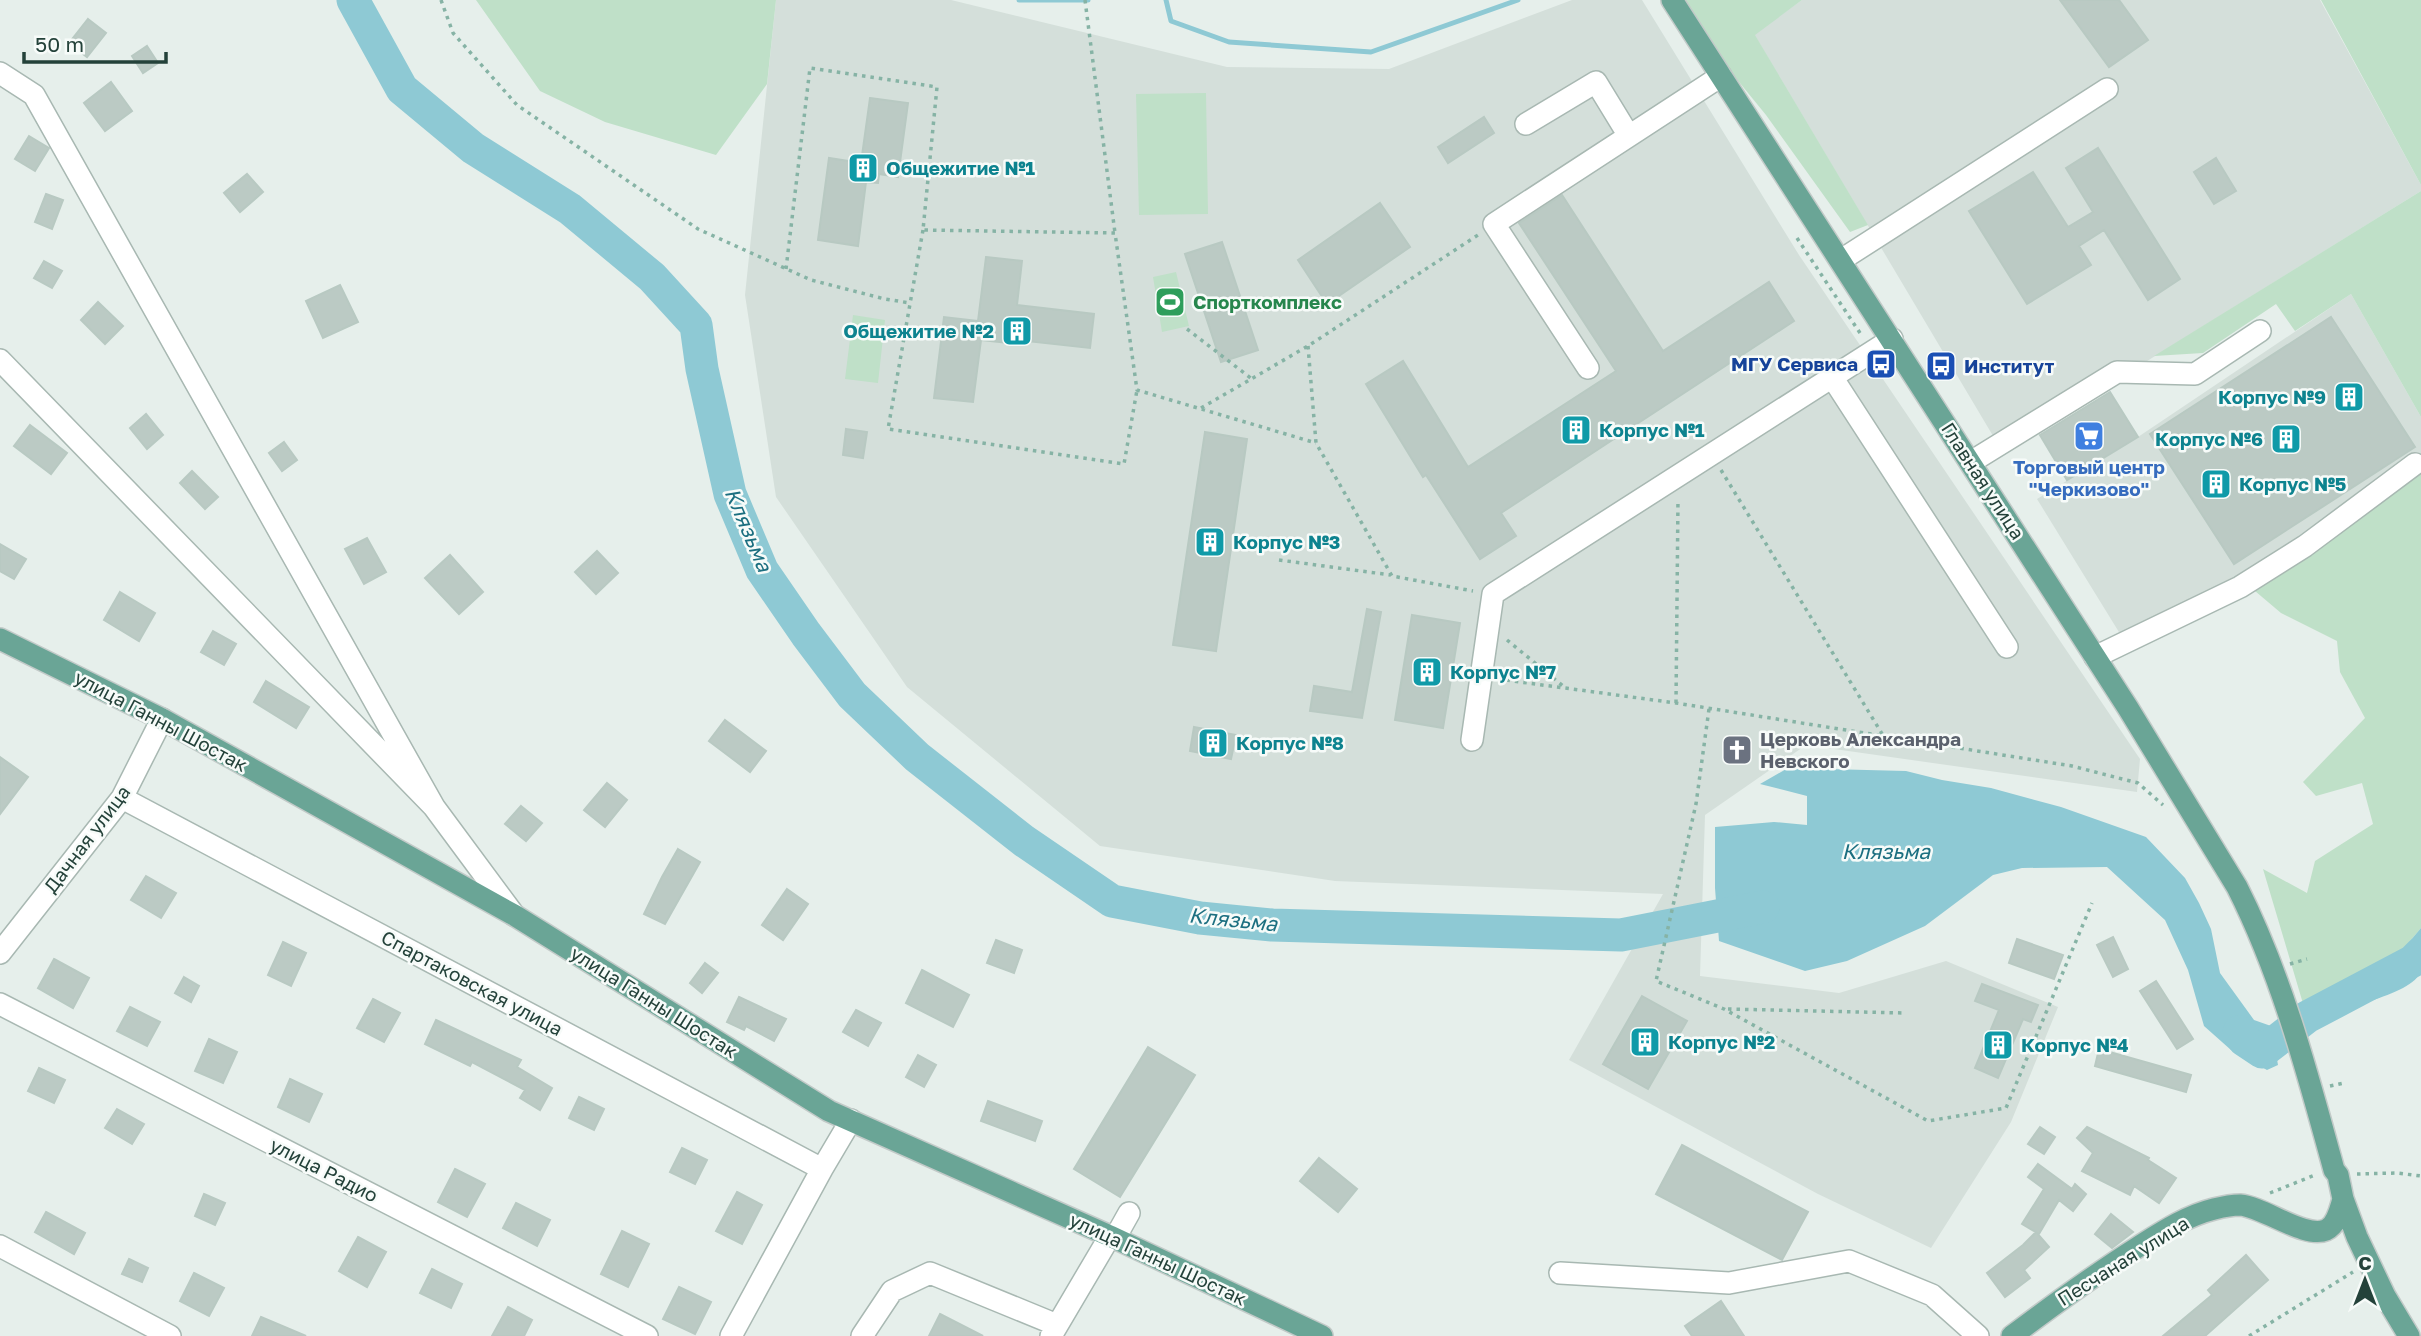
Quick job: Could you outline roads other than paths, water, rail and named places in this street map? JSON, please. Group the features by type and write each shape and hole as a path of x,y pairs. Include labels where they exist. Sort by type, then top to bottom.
{"main road":[{"name":"Главная улица","path":"1672,1 1974,466 2237,887 2278,968 2319,1092 2334,1170 2328,1174 2343,1199"},
{"name":"улица Ганны Шостак","path":"0,639 162,719 514,915 829,1111 1112,1237 1322,1336"},
{"name":"Песчаная улица","path":"2012,1336 2093,1276 2179,1222 2213,1210 2238,1205 2264,1211 2302,1229 2326,1230 2334,1222 2343,1199"},
{"path":"2343,1199 2385,1296 2409,1336"}],"street":[{"path":"0,73 34,95 434,807 514,915"},
{"path":"1588,368 1494,224 1721,76"},
{"path":"1526,124 1596,82 1629,136"},
{"path":"1840,260 2107,89"},
{"path":"1974,466 2117,372 2195,374 2260,331"},
{"path":"1472,740 1493,594 1892,339"},
{"path":"0,360 434,807"},
{"path":"1832,377 2007,647"},
{"path":"1974,466 2070,412"},
{"path":"2092,652 2241,587 2305,546 2416,464"},
{"path":"2092,652 2117,629"},
{"name":"Дачная улица","path":"0,953 122,798 162,719"},
{"name":"Спартаковская улица","path":"122,798 822,1169"},
{"name":"улица Радио","path":"0,1004 647,1336"},
{"path":"731,1336 851,1120"},
{"path":"862,1336 892,1291 930,1273 1054,1330 1129,1213"},
{"path":"0,1246 170,1336"},
{"path":"1560,1273 1729,1283 1849,1261 1932,1295 1978,1336"}],"water":[{"name":"Клязьма","path":"1788,768 1906,771 1991,788 2061,807 2146,837 2185,878 2199,903 2211,929 2220,973 2254,1020 2271,1026 2278,1065 2267,1070 2231,1050 2204,1026 2188,970 2165,920 2107,867 2022,868 1993,875 1925,926 1847,961 1805,971 1719,941 1715,888 1715,827 1774,822 1807,825 1807,796 1760,784"},
{"path":"2421,928 2421,971 2415,980 2403,988 2370,1001 2307,1017 2400,953"}],"waterway":[{"name":"Клязьма","path":"353,0 402,89 473,148 570,209 652,277 696,325 702,369 730,494 762,570 852,695 917,757 1024,841 1112,901 1200,918 1272,925 1621,935 1763,907"},
{"path":"1019,0 1088,0"},
{"path":"1166,0 1171,21 1229,42 1371,52 1518,0"},
{"name":"Клязьма","path":"2239,1032 2244,1040 2262,1052 2307,1017 2413,961 2421,953"}],"place":[{"name":"Общежитие №1","path":"863,168"},
{"name":"Спорткомплекс","path":"1170,302"},
{"name":"Общежитие №2","path":"1017,331"},
{"name":"МГУ Сервиса","path":"1881,364"},
{"name":"Институт","path":"1941,366"},
{"name":"Корпус №9","path":"2349,397"},
{"name":"Корпус №1","path":"1576,430"},
{"name":"Торговый центр \"Черкизово\"","path":"2089,436"},
{"name":"Корпус №6","path":"2286,439"},
{"name":"Корпус №5","path":"2216,484"},
{"name":"Корпус №3","path":"1210,542"},
{"name":"Корпус №7","path":"1427,672"},
{"name":"Корпус №8","path":"1213,743"},
{"name":"Церковь Александра Невского","path":"1737,750"},
{"name":"Корпус №2","path":"1645,1042"},
{"name":"Корпус №4","path":"1998,1045"}]}
